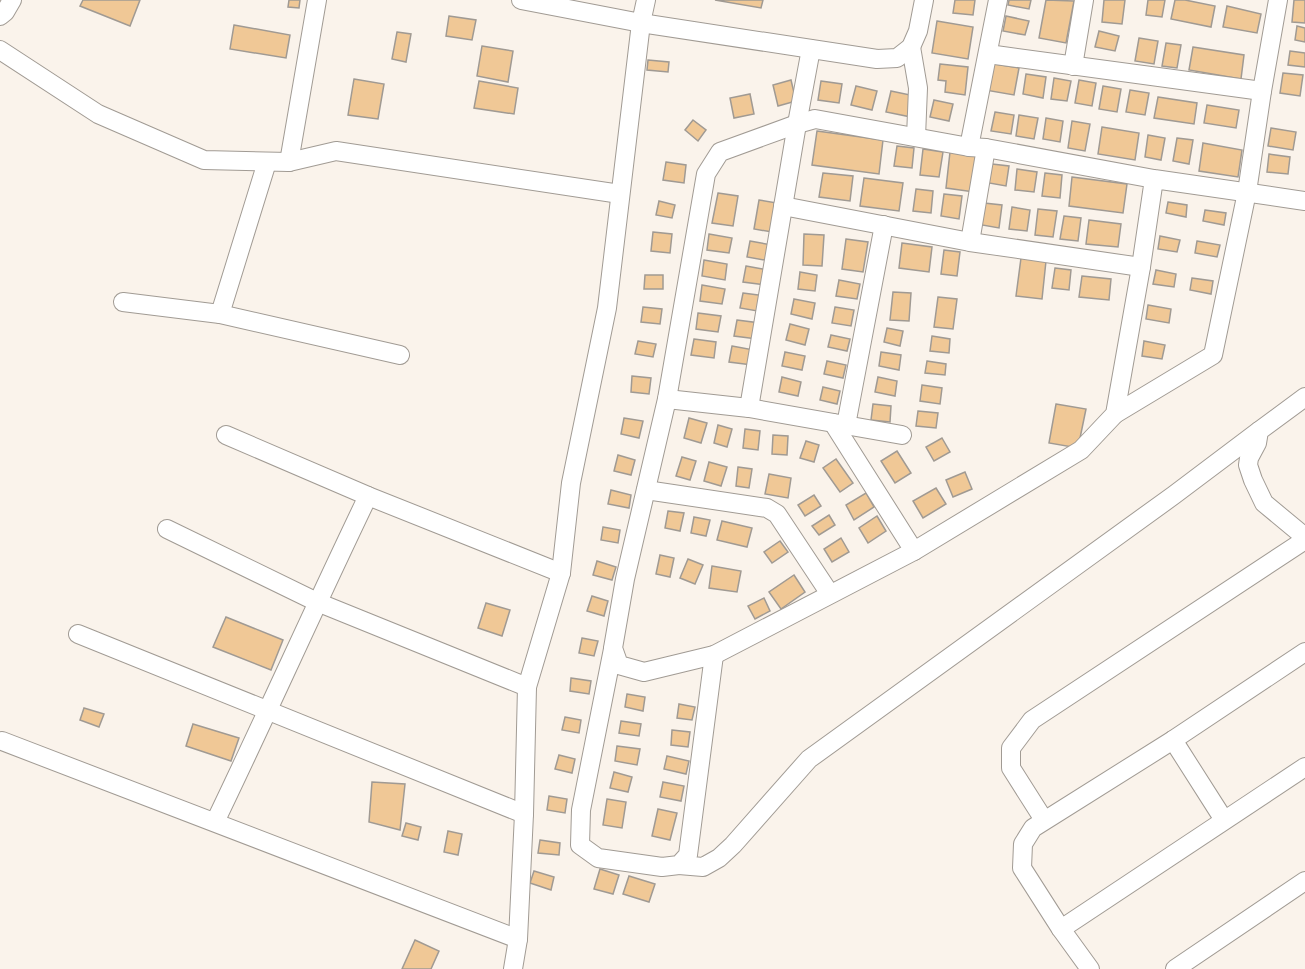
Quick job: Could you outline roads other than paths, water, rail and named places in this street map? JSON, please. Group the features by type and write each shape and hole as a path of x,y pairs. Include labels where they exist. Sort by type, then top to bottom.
{"street":[{"path":"0,16 12,0"},
{"path":"289,162 317,0"},
{"path":"521,0 641,23 877,59 897,58 911,47 918,31 924,0"},
{"path":"513,969 518,939 525,814 527,687 561,573 571,483 607,308 641,23 646,0"},
{"path":"970,242 988,54 998,0"},
{"path":"1073,66 1084,0"},
{"path":"613,648 619,665 644,672 714,656 914,551 1082,450 1115,414 1213,355 1246,192 1278,0"},
{"path":"911,47 918,88 916,136"},
{"path":"748,408 812,49"},
{"path":"0,50 98,114 204,160 289,162 336,151 620,194"},
{"path":"988,54 1262,91"},
{"path":"1305,201 1154,179 815,119 720,152 706,174 667,399 625,579 581,810 580,844 598,858 662,867 679,865 703,867 719,858 810,759 1305,397"},
{"path":"220,314 267,162"},
{"path":"1115,414 1154,179"},
{"path":"783,206 970,242 1141,267"},
{"path":"884,225 840,424 914,551"},
{"path":"123,302 220,314 400,354"},
{"path":"667,399 748,408 902,435"},
{"path":"1044,820 1011,768 1011,748 1032,720 1305,539 1264,503 1253,480 1248,465 1259,431"},
{"path":"226,435 368,496 561,573"},
{"path":"646,490 767,508 777,514 830,594"},
{"path":"215,822 368,496"},
{"path":"167,529 317,602 527,687"},
{"path":"78,634 525,814"},
{"path":"1090,969 1022,868 1023,844 1033,828 1173,740 1305,652"},
{"path":"679,865 688,855 714,656"},
{"path":"1173,740 1224,820"},
{"path":"2,741 518,939"},
{"path":"1061,929 1305,767"},
{"path":"1175,969 1305,881"}]}
